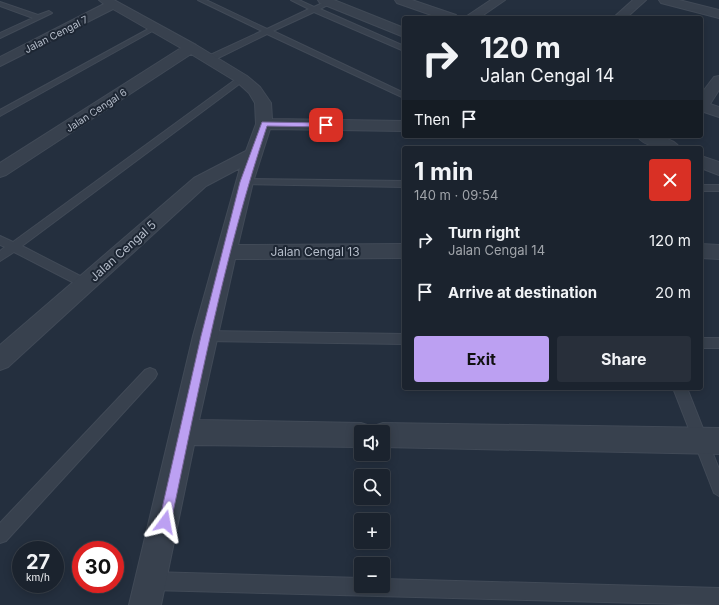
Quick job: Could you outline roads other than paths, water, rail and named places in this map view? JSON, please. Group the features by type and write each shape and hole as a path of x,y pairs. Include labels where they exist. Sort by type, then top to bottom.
{"street":[{"path":"401,0 446,16"},
{"path":"473,16 498,0"},
{"path":"621,16 640,0"},
{"path":"665,0 719,14"},
{"path":"326,1 402,33"},
{"path":"109,3 191,48 242,79 255,90 263,103 264,124 244,182 205,336 152,581 145,605"},
{"name":"Jalan Cengal 7","path":"0,62 109,3"},
{"name":"Jalan Cengal 6","path":"0,172 191,48"},
{"path":"703,103 719,80"},
{"path":"703,107 719,112"},
{"path":"264,124 402,126"},
{"path":"650,138 668,146"},
{"name":"Jalan Cengal 5","path":"0,360 200,182 254,153"},
{"path":"703,162 719,169"},
{"name":"Jalan Cengal 13","path":"227,252 402,251"},
{"path":"703,252 719,252"},
{"path":"185,432 354,435"},
{"path":"390,435 709,441"}],"lane":[{"path":"201,0 402,95"},
{"path":"294,0 402,47"},
{"path":"209,59 314,9 326,1"},
{"path":"0,4 39,18"},
{"path":"0,36 50,13"},
{"path":"0,113 154,28"},
{"path":"0,258 242,79"},
{"path":"244,182 402,184"},
{"path":"703,188 719,188"},
{"path":"0,240 86,284"},
{"path":"205,336 402,339"},
{"path":"703,343 719,343"},
{"path":"0,535 150,374"},
{"path":"681,390 709,441 719,488"},
{"path":"152,581 719,597"}]}
